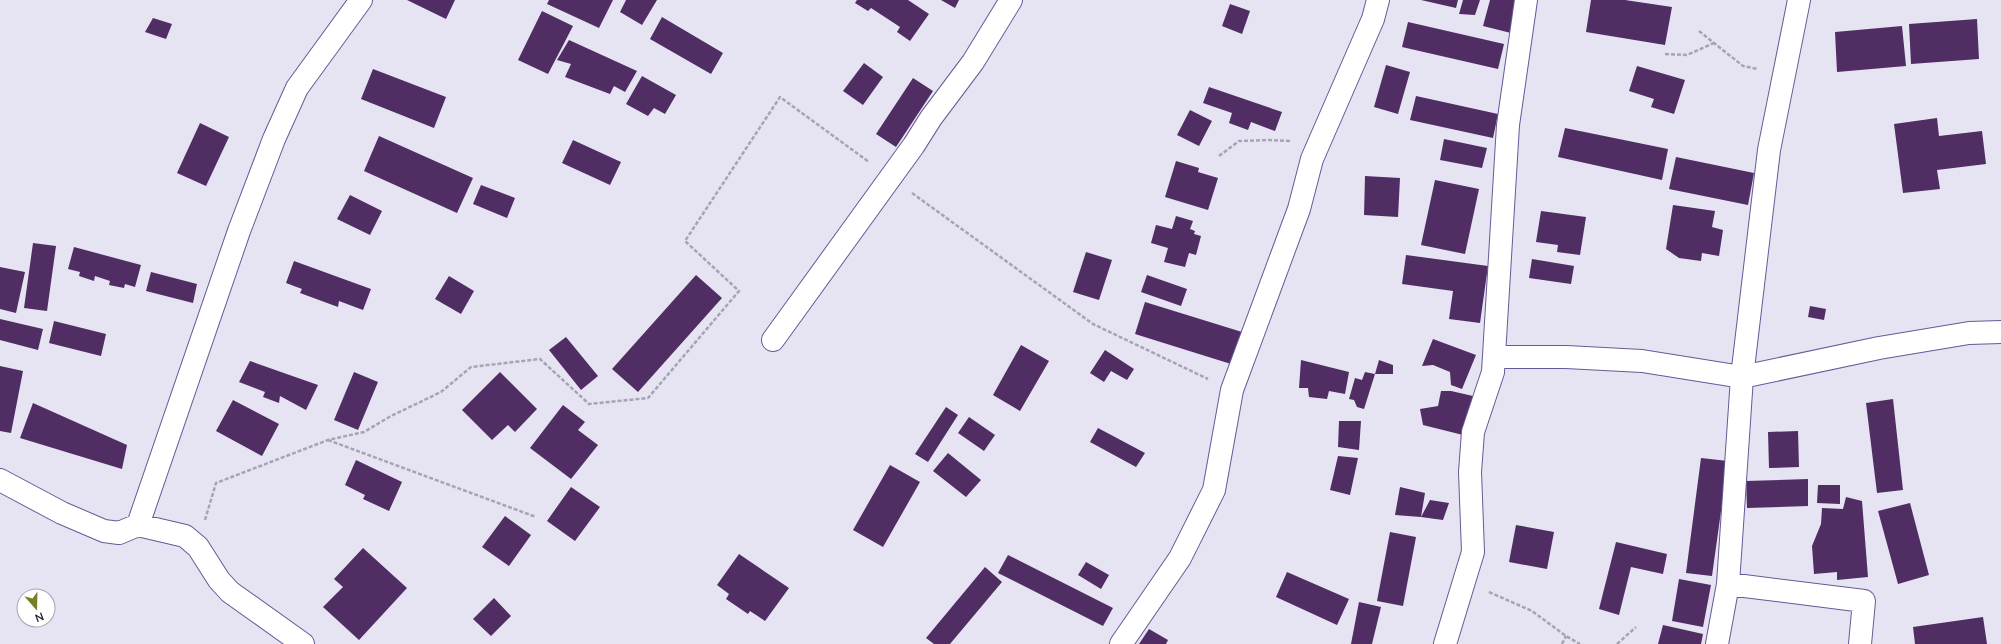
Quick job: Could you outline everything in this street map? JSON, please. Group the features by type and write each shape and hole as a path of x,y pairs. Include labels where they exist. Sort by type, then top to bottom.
{"street":[{"path":"138,525 239,231 274,139 297,88 361,0"},
{"path":"773,340 914,145 935,112 973,62 1011,0"},
{"path":"1120,644 1180,558 1214,490 1232,390 1300,209 1312,159 1373,19 1378,0"},
{"path":"1445,644 1473,552 1470,472 1473,432 1493,372 1508,125 1526,0"},
{"path":"1717,644 1728,584 1742,377 1769,150 1799,0"},
{"path":"1494,357 1566,357 1642,361 1742,377 1879,348 1969,333 2001,332"},
{"path":"0,480 62,513 104,531 118,533 138,525 185,536 198,548 219,580 230,592 303,644"},
{"path":"1728,584 1864,601 1860,644"}],"path":[{"path":"1699,31 1743,66 1784,73"},
{"path":"1664,54 1687,55 1714,43"},
{"path":"198,548 216,483 328,440 364,432 391,416 441,392 471,367 540,359 589,404 648,398 739,291 684,241 780,97 1093,324 1232,390"},
{"path":"1219,156 1239,141 1269,140 1318,143"},
{"path":"328,440 536,517"},
{"path":"1464,581 1532,611 1566,636 1580,644"},
{"path":"1616,644 1636,627"},
{"path":"1562,644 1566,636"}],"building":[{"path":"407,0 455,0 446,19"},
{"path":"549,0 613,0 599,28 547,4"},
{"path":"626,0 657,0 642,25 620,12"},
{"path":"857,0 908,0 929,14 910,41 897,32 900,27 871,8 868,11 855,3"},
{"path":"941,0 959,0 955,8"},
{"path":"1421,0 1458,0 1456,8"},
{"path":"1463,0 1480,0 1475,15 1459,14"},
{"path":"1490,0 1519,0 1511,33 1483,26"},
{"path":"1591,0 1625,0 1672,7 1665,45 1586,32"},
{"path":"1230,4 1250,11 1242,34 1222,26"},
{"path":"542,11 573,26 548,74 518,60"},
{"path":"662,17 723,53 711,74 650,39"},
{"path":"153,18 172,24 166,39 145,32"},
{"path":"1977,19 1979,59 1911,64 1909,24"},
{"path":"1408,22 1504,44 1498,69 1402,47"},
{"path":"1902,26 1906,66 1837,72 1835,32"},
{"path":"569,40 637,71 625,92 614,86 610,94 565,77 571,64 557,60"},
{"path":"864,63 883,77 863,105 843,91"},
{"path":"1386,65 1410,72 1398,114 1374,107"},
{"path":"1637,66 1685,80 1674,114 1651,107 1654,99 1629,91"},
{"path":"373,69 446,97 434,128 361,99"},
{"path":"642,76 676,95 665,114 654,108 648,116 626,104"},
{"path":"913,78 933,91 896,147 876,134"},
{"path":"1209,87 1282,112 1275,131 1251,122 1248,130 1229,123 1232,113 1203,103"},
{"path":"1416,96 1498,114 1493,138 1410,120"},
{"path":"1190,110 1212,121 1199,146 1177,135"},
{"path":"1937,118 1939,136 1982,131 1986,164 1937,170 1940,189 1903,193 1894,124"},
{"path":"200,123 229,137 206,186 177,173"},
{"path":"1565,128 1668,149 1662,180 1558,157"},
{"path":"379,136 473,178 457,213 364,171"},
{"path":"1444,139 1487,148 1482,168 1440,160"},
{"path":"573,140 621,162 610,185 562,163"},
{"path":"1676,157 1754,173 1748,205 1669,189"},
{"path":"1176,161 1199,168 1198,172 1218,178 1208,210 1165,197"},
{"path":"1365,176 1400,178 1398,217 1364,215"},
{"path":"1435,180 1479,189 1465,254 1421,245"},
{"path":"481,185 515,198 507,218 473,204"},
{"path":"350,195 382,211 370,235 337,219"},
{"path":"1673,205 1715,211 1712,227 1723,230 1719,256 1702,253 1701,261 1679,258 1666,249"},
{"path":"1541,211 1586,217 1580,255 1557,252 1558,245 1536,242"},
{"path":"1176,216 1193,221 1190,229 1195,231 1194,234 1201,236 1196,255 1189,253 1185,267 1164,262 1168,248 1151,243 1156,225 1172,229"},
{"path":"33,243 56,246 47,311 24,308"},
{"path":"74,247 141,265 135,287 125,284 124,288 109,285 110,281 95,276 94,281 79,276 80,272 68,269"},
{"path":"1086,252 1112,260 1099,300 1073,292"},
{"path":"1406,255 1488,266 1480,323 1449,319 1453,291 1402,284"},
{"path":"1532,259 1574,266 1571,284 1529,278"},
{"path":"294,261 371,289 363,310 339,301 338,307 300,293 302,289 286,283"},
{"path":"0,267 25,272 16,313 0,309"},
{"path":"151,272 197,284 193,303 146,291"},
{"path":"696,275 722,298 638,392 612,369"},
{"path":"1147,275 1187,289 1181,306 1141,292"},
{"path":"449,276 474,291 461,314 435,299"},
{"path":"1145,302 1242,332 1231,364 1135,334"},
{"path":"1810,306 1826,309 1824,320 1808,317"},
{"path":"0,319 43,329 38,350 0,340"},
{"path":"54,321 106,334 101,356 49,343"},
{"path":"566,337 598,376 581,390 549,350"},
{"path":"1433,339 1476,355 1462,389 1451,385 1450,372 1433,365 1422,366"},
{"path":"1021,345 1049,361 1020,411 993,395"},
{"path":"1105,350 1134,369 1127,380 1111,371 1104,382 1090,373"},
{"path":"1301,360 1349,372 1345,394 1329,391 1327,399 1309,397 1308,388 1299,388"},
{"path":"1379,360 1393,365 1393,374 1375,374"},
{"path":"250,361 318,385 306,410 280,396 279,403 263,397 265,392 239,382"},
{"path":"0,366 23,371 11,433 0,431"},
{"path":"354,372 378,382 358,430 334,420"},
{"path":"500,372 537,409 515,432 508,425 492,440 462,410"},
{"path":"1365,372 1375,374 1364,409 1357,407 1354,400 1349,399 1355,378 1362,380"},
{"path":"1441,391 1451,391 1473,396 1463,435 1423,425 1420,409 1438,406"},
{"path":"1893,399 1903,490 1877,493 1866,403"},
{"path":"233,400 279,424 262,456 216,431"},
{"path":"33,403 127,445 122,469 20,438"},
{"path":"563,405 585,422 578,430 598,445 571,479 530,448"},
{"path":"946,407 958,415 928,462 915,454"},
{"path":"969,417 995,435 984,451 958,433"},
{"path":"1339,421 1361,421 1359,450 1338,447"},
{"path":"1098,428 1145,453 1136,467 1090,442"},
{"path":"1798,431 1799,467 1769,468 1768,432"},
{"path":"948,453 981,480 966,497 933,471"},
{"path":"1338,456 1358,458 1350,495 1330,490"},
{"path":"1701,458 1728,461 1712,576 1686,573"},
{"path":"356,460 402,482 389,511 363,499 365,495 345,485"},
{"path":"890,465 920,482 883,547 853,530"},
{"path":"1808,479 1808,506 1747,508 1746,481"},
{"path":"1818,485 1840,485 1840,504 1817,503"},
{"path":"571,487 600,507 575,541 547,521"},
{"path":"1400,487 1425,493 1421,517 1395,515"},
{"path":"1846,497 1862,501 1868,577 1837,580 1837,572 1814,574 1812,546 1821,524 1822,508 1843,509"},
{"path":"1430,500 1449,503 1443,520 1421,517"},
{"path":"1910,503 1929,575 1898,584 1878,511"},
{"path":"505,516 531,535 509,566 482,547"},
{"path":"1516,525 1554,532 1547,569 1509,562"},
{"path":"1390,532 1416,537 1403,606 1377,601"},
{"path":"1616,542 1667,554 1663,574 1631,567 1619,615 1599,609"},
{"path":"363,548 407,588 359,640 323,607 343,587 334,579"},
{"path":"739,554 789,588 765,621 750,611 748,614 726,599 729,594 717,585"},
{"path":"1008,555 1113,608 1103,626 998,573"},
{"path":"1086,562 1109,575 1101,589 1078,575"},
{"path":"985,567 1002,582 950,644 934,644 926,638"},
{"path":"1287,572 1349,599 1337,625 1276,597"},
{"path":"1679,579 1711,585 1703,627 1672,621"},
{"path":"494,598 511,616 491,636 473,619"},
{"path":"1359,602 1381,607 1372,644 1351,644"},
{"path":"1983,617 1987,644 1915,644 1913,627"},
{"path":"1663,625 1703,634 1701,644 1658,644"},
{"path":"1149,629 1168,640 1166,644 1139,644"}]}
